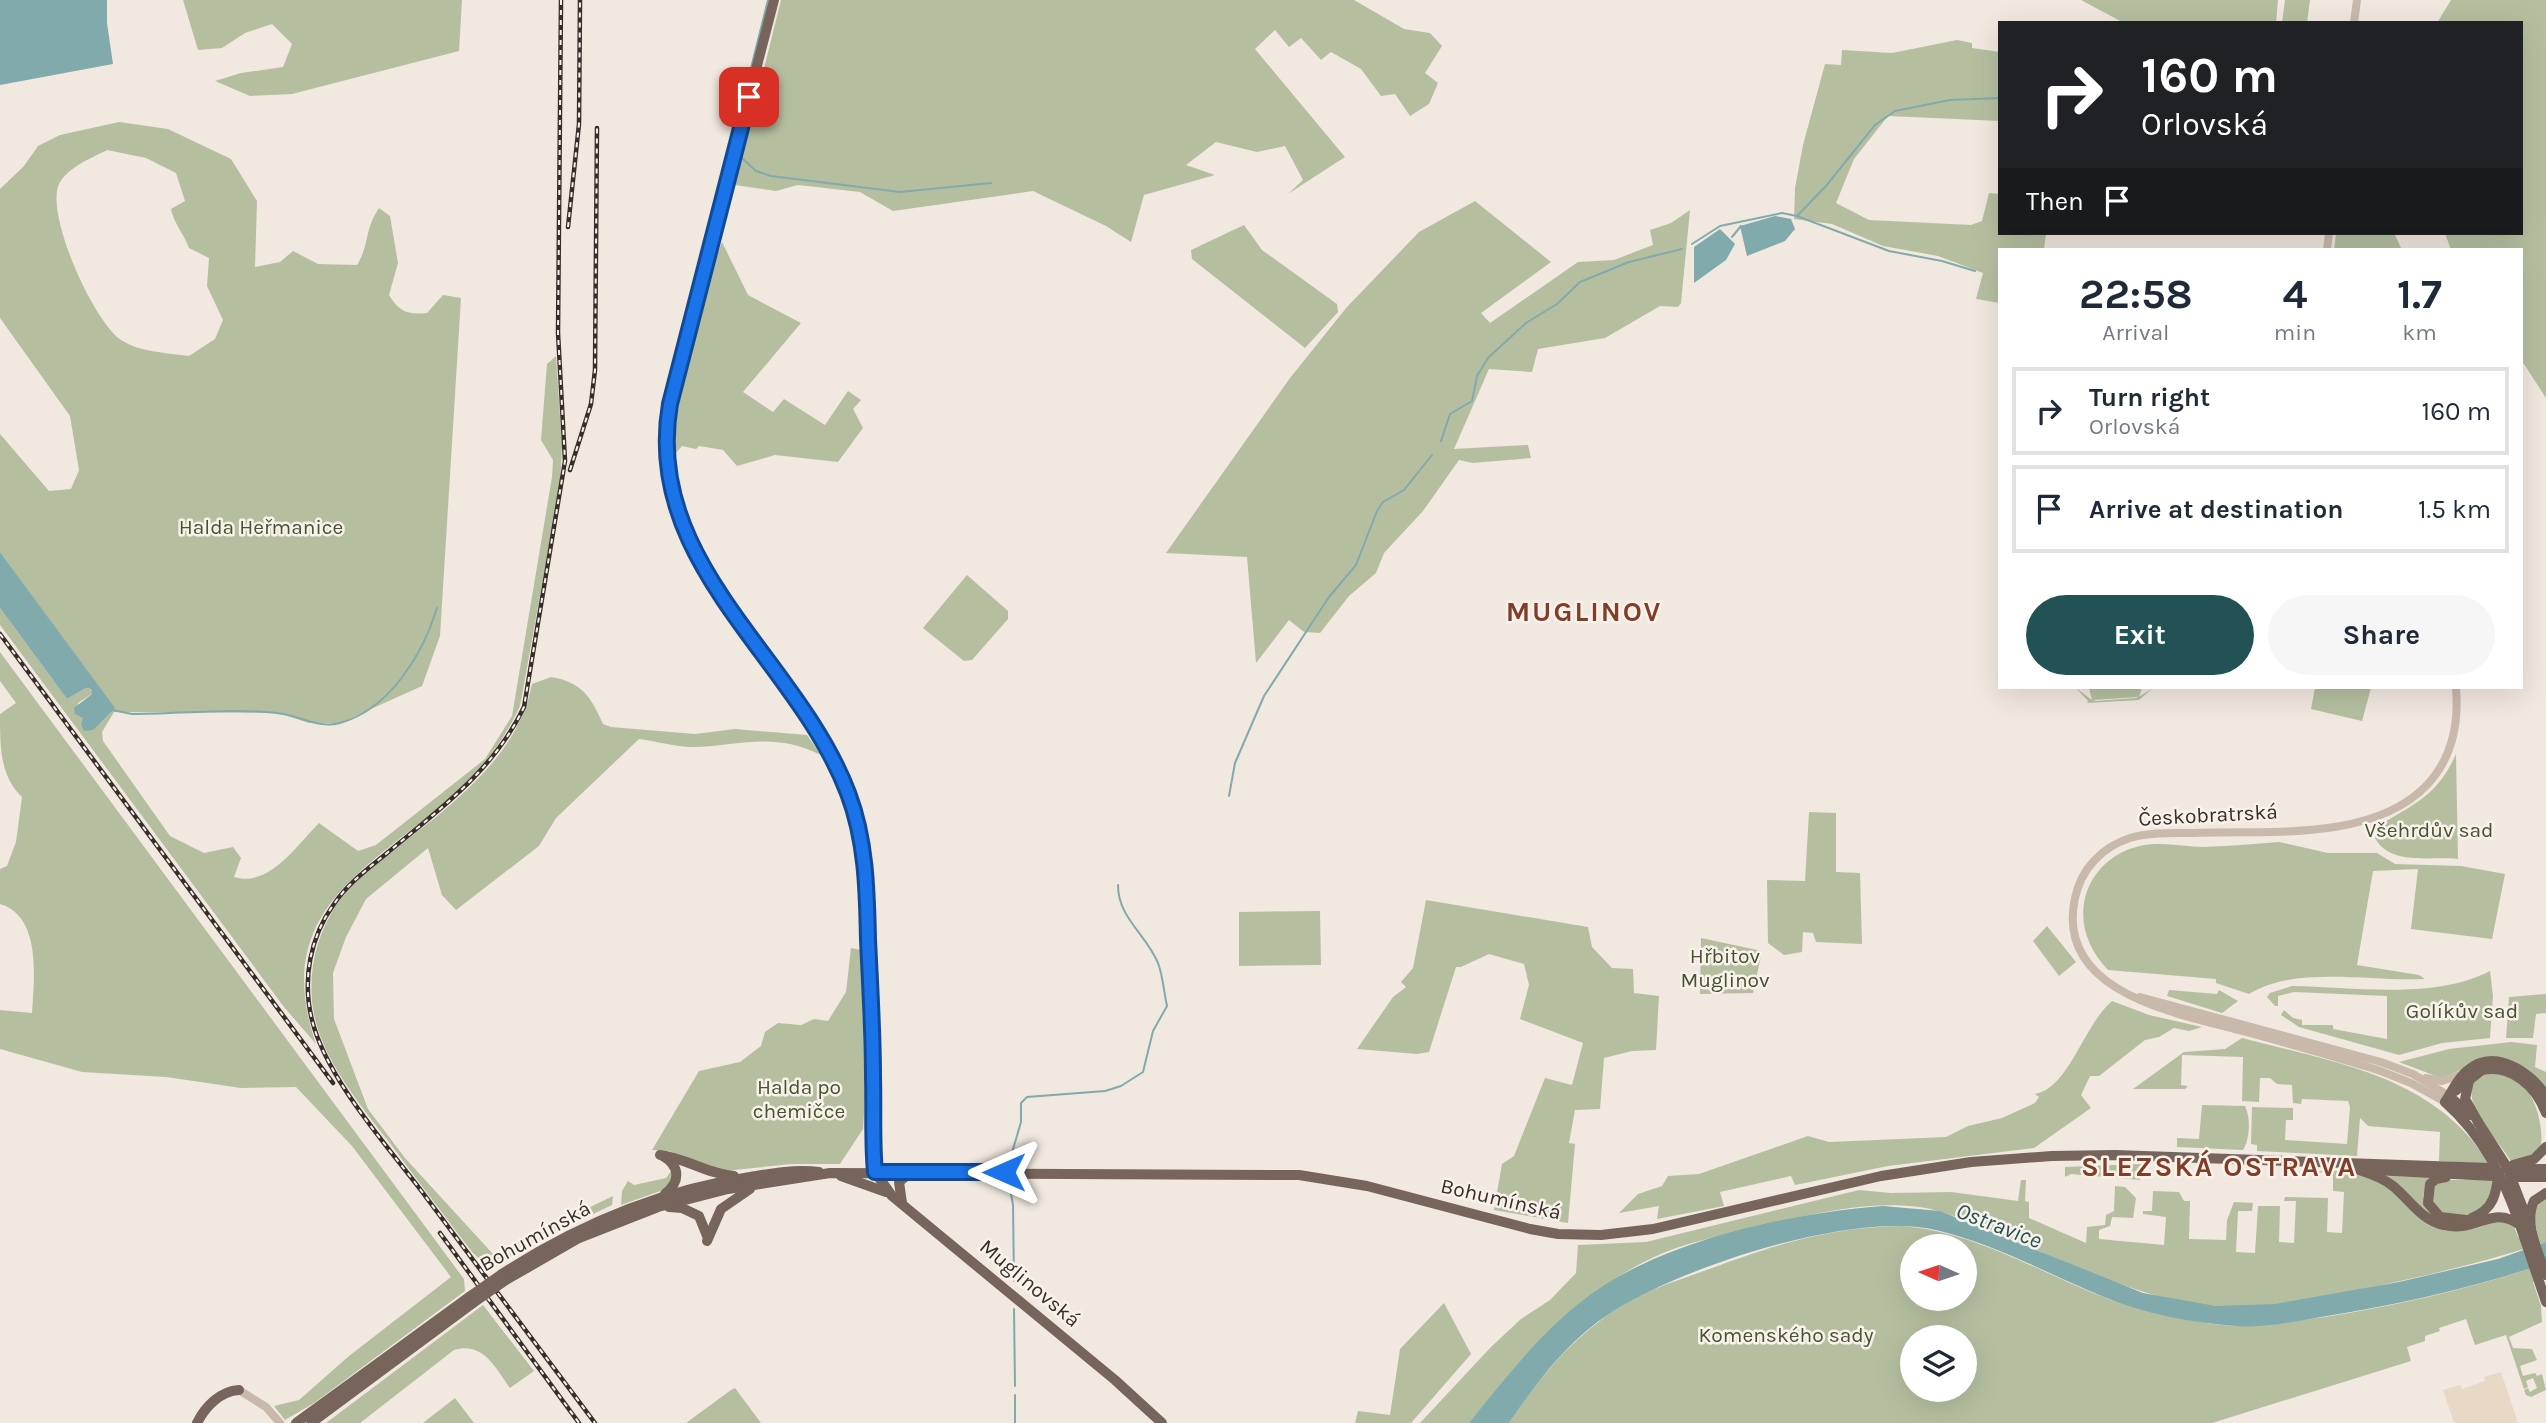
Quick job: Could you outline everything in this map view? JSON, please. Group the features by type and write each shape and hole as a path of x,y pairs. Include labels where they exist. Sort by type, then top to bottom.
{"main road":[{"path":"774,0 676,377 668,415 668,470 676,509 697,556 814,728 837,767 849,795 866,874 875,1172"},
{"path":"2447,1099 2476,1065 2496,1062 2514,1066 2534,1080 2546,1096"},
{"path":"2470,1075 2487,1069 2513,1073 2536,1094 2546,1113"},
{"path":"2470,1075 2465,1098 2478,1122"},
{"name":"Českobratrská","path":"2447,1099 2478,1122 2507,1167 2546,1275"},
{"name":"Českobratrská","path":"2447,1099 2470,1126 2493,1170 2519,1225 2546,1302"},
{"path":"2515,1170 2534,1159 2546,1147"},
{"path":"654,1204 677,1181 671,1162 660,1155 679,1159 715,1174 745,1177"},
{"name":"Bohumínská","path":"654,1204 766,1182 830,1173 1299,1175 1367,1186 1530,1229 1601,1235 1653,1229 1870,1178 1971,1162 2115,1155 2479,1171"},
{"name":"Bohumínská","path":"2326,1164 2359,1170 2493,1170"},
{"path":"2515,1170 2546,1169"},
{"name":"Bohumínská","path":"296,1423 554,1242 654,1204 745,1177 805,1170 830,1173"},
{"path":"2359,1170 2390,1184 2436,1223 2452,1227 2501,1215 2519,1225"},
{"path":"2479,1171 2436,1179 2427,1192 2428,1203 2439,1216 2473,1222 2491,1206 2493,1170"},
{"path":"2515,1170 2546,1177"},
{"name":"Muglinovská","path":"875,1172 889,1194 1119,1382 1162,1423"},
{"path":"902,1203 899,1182 911,1172"},
{"path":"830,1173 873,1185 889,1194"},
{"path":"654,1204 691,1210 703,1222 707,1241 721,1209 744,1191 766,1182"},
{"path":"2531,1229 2532,1206 2546,1193"},
{"name":"Bohumínská","path":"311,1423 471,1300"},
{"path":"199,1421 219,1398 239,1391"}],"street":[{"path":"2354,21 2357,0"},
{"name":"Českobratrská","path":"2447,1099 2378,1070 2152,1007 2127,994 2090,966 2080,948 2073,913 2078,887 2087,869 2104,852 2120,842 2144,835 2294,829 2365,820 2403,806 2436,773 2452,743 2457,716 2456,689"},
{"name":"Českobratrská","path":"2127,994 2345,1051 2413,1074 2447,1099"},
{"path":"2413,1074 2441,1082 2470,1075"},
{"path":"239,1391 266,1408 280,1423"}],"green space":[{"path":"183,0 462,0 459,51 292,94 250,96 215,81 241,73 283,67 292,44 272,24 245,33 222,48 198,50"},
{"path":"781,0 1354,0 1404,29 1430,33 1442,46 1425,73 1438,83 1429,104 1410,116 1395,94 1381,96 1361,69 1331,52 1321,60 1301,38 1289,47 1275,30 1255,49 1345,157 1288,194 1303,180 1285,146 1257,152 1216,142 1186,165 1215,175 1144,195 1131,242 1106,226 1033,191 893,211 860,192 798,185 776,191 735,185"},
{"path":"2081,0 2278,0 2276,21 2120,21"},
{"path":"2285,0 2310,0 2307,21 2282,21"},
{"path":"2451,0 2546,0 2546,398 2523,363 2523,248 2450,248 2446,235 2523,235 2523,21 2438,21"},
{"path":"1957,40 1972,43 1972,48 1998,52 1998,121 1888,116 1854,159 1836,203 1869,220 1971,225 1982,221 1989,193 1998,194 1998,235 2046,235 2044,248 1998,248 1998,303 1976,299 1983,273 1938,256 1883,246 1832,224 1794,219 1795,188 1803,145 1825,64 1841,65 1842,50 1892,53"},
{"name":"Halda Heřmanice","path":"119,122 168,129 231,159 257,201 255,267 280,262 293,251 318,264 357,265 379,208 390,216 398,263 389,295 396,305 409,313 427,313 443,295 461,298 440,636 422,686 340,723 309,723 279,713 114,712 102,732 103,741 170,836 204,853 233,847 241,858 234,877 247,879 270,871 292,853 319,823 358,851 376,845 485,759 512,716 552,477 553,460 541,440 547,364 556,356 562,445 560,485 520,706 499,743 472,777 440,807 373,860 344,887 321,917 307,952 305,994 316,1044 284,1007 0,625 0,608 67,699 86,688 90,689 93,693 78,703 83,718 94,728 114,708 0,552 0,434 49,491 71,489 79,470 70,416 0,318 0,189 24,166 38,146 60,135","holes":["107,150 146,158 176,173 185,201 171,209 172,214 189,248 209,258 207,286 223,320 215,339 189,356 136,347 121,340 110,329 85,290 65,242 59,218 56,199 59,184 74,168"]},
{"path":"1475,201 1551,262 1481,313 1490,323 1578,262 1614,260 1653,245 1650,230 1671,223 1690,210 1681,303 1678,307 1660,306 1605,338 1538,349 1532,372 1489,369 1454,449 1528,445 1531,458 1473,463 1459,460 1423,511 1384,553 1376,573 1349,596 1320,633 1304,632 1289,620 1256,663 1247,557 1166,553 1290,378 1347,307 1419,232"},
{"path":"1244,225 1262,250 1337,304 1338,312 1305,348 1192,259 1191,250"},
{"path":"2336,235 2395,235 2401,248 2334,248"},
{"path":"722,242 748,295 801,323 743,392 773,412 784,399 825,425 848,391 861,400 853,409 863,428 838,462 775,455 737,466 723,450 699,446 696,449 682,446 675,454 678,403 683,375 705,291"},
{"path":"967,575 1008,611 1008,619 972,660 964,661 923,628"},
{"path":"0,652 464,1279 465,1291 314,1403 285,1420 274,1406 299,1400 349,1356 451,1277 352,1146 296,1087 241,1088 166,1077 82,1072 0,1049 0,1010 32,1013 34,967 29,935 23,921 14,911 0,904 0,869 7,866 16,842 22,797 9,780 3,760 0,714 16,703 0,681"},
{"path":"551,677 571,683 584,692 603,724 611,727 695,734 735,729 807,735 821,755 787,743 757,742 693,747 639,739 556,818 539,846 456,910 442,895 428,848 366,899 346,937 333,973 334,1019 368,1109 405,1158 493,1254 613,1196 612,1205 530,1244 491,1270 472,1252 356,1099 336,1068 320,1036 315,1019 312,976 322,933 335,907 346,893 371,868 472,785 510,739 527,704 532,684"},
{"path":"2077,689 2092,700 2089,689 2142,689 2139,697 2152,689 2139,700 2087,703","holes":["2139,697 2096,701 2093,700"]},
{"path":"2315,689 2371,689 2362,721 2311,709"},
{"name":"Všehrdův sad","path":"2456,754 2458,859 2412,858 2390,853 2375,838 2377,827 2432,790 2449,769"},
{"path":"1809,812 1836,813 1836,872 1860,873 1862,944 1816,942 1813,933 1803,932 1802,952 1784,955 1768,943 1767,880 1805,881"},
{"path":"2279,842 2328,853 2377,853 2395,864 2461,866 2505,874 2492,939 2411,929 2418,869 2373,871 2357,965 2419,975 2425,979 2311,977 2268,985 2249,994 2216,983 2216,979 2108,970 2097,956 2085,931 2084,903 2094,878 2111,859 2122,852 2148,844 2204,847"},
{"path":"1426,900 1588,927 1592,947 1612,968 1633,969 1634,993 1659,996 1656,1050 1632,1051 1604,1058 1600,1109 1575,1110 1569,1143 1575,1144 1568,1223 1494,1210 1502,1164 1514,1156 1545,1078 1572,1085 1583,1043 1520,1019 1529,985 1524,964 1489,954 1456,967 1429,1052 1417,1054 1357,1049 1393,997 1406,987 1401,982 1413,968"},
{"path":"1320,911 1321,965 1239,966 1239,912"},
{"path":"2047,926 2076,962 2059,976 2033,941"},
{"name":"Hřbitov Muglinov","path":"1701,938 1762,951 1753,993 1700,994"},
{"name":"Halda po chemičce","path":"851,948 861,950 865,1097 863,1129 840,1164 792,1164 724,1171 669,1151 652,1150 699,1071 740,1062 761,1046 765,1032 778,1023 801,1025 814,1019 828,1021 846,992"},
{"name":"Golíkův sad","path":"2490,971 2493,996 2490,1038 2442,1043 2399,1055 2299,1027 2281,1015 2284,1010 2293,1018 2302,1020 2302,1025 2333,1025 2333,1029 2387,1039 2387,996 2294,992 2278,996 2278,1006 2267,997 2270,993 2292,986 2419,989 2468,980"},
{"path":"2169,990 2217,994 2219,990 2238,1001 2222,1013 2167,996"},
{"path":"2546,994 2546,1013 2536,1014 2533,1038 2506,1038 2509,997"},
{"path":"2112,1001 2149,1015 2202,1027 2189,1031 2174,1028 2159,1037 2145,1040 2099,1076 2090,1076 2081,1095 2091,1108 2034,1148 1888,1166 1795,1185 1791,1176 1720,1192 1724,1206 1657,1219 1659,1206 1619,1213 1638,1194 1662,1186 1668,1176 1699,1174 1808,1136 1829,1142 1946,1137 1968,1126 2002,1118 2035,1103 2039,1097 2035,1094 2047,1089 2057,1080"},
{"path":"2242,1038 2346,1065 2412,1092 2441,1111 2467,1134 2489,1164 2439,1161 2440,1132 2368,1126 2360,1118 2357,1156 2257,1151 2257,1145 2251,1144 2252,1107 2293,1108 2293,1120 2286,1120 2285,1140 2347,1144 2350,1107 2348,1101 2302,1099 2301,1104 2293,1103 2292,1085 2277,1084 2270,1078 2260,1078 2259,1102 2242,1101 2243,1057 2182,1055 2181,1085 2188,1086 2185,1089 2133,1089 2184,1052 2225,1049"},
{"path":"2511,1042 2537,1045 2535,1067 2546,1072 2546,1091 2539,1080 2463,1069 2441,1078 2399,1062 2449,1049"},
{"path":"2483,1073 2506,1074 2524,1085 2539,1117 2540,1151 2512,1163 2474,1105 2471,1093 2474,1082"},
{"path":"2202,1105 2245,1106 2249,1128 2243,1150 2177,1147 2177,1138 2199,1139"},
{"path":"2144,1166 2140,1180 2071,1174 2065,1177 2065,1167"},
{"path":"672,1170 673,1175 666,1189 621,1205 622,1191 628,1181 634,1185 666,1178"},
{"path":"2327,1170 2359,1173 2383,1182 2421,1216 2474,1229 2503,1219 2514,1226 2518,1237 2537,1231 2535,1212 2546,1197 2546,1242 2450,1270 2401,1281 2302,1300 2234,1307 2183,1302 2114,1282 1978,1225 1927,1208 1887,1205 1845,1209 1715,1237 1646,1261 1594,1293 1571,1312 1528,1354 1469,1423 1420,1423 1491,1347 1521,1319 1550,1300 1576,1273 1578,1245 1646,1242 1859,1190 1891,1193 1951,1192 2018,1201 2021,1180 2026,1180 2025,1201 2029,1202 2029,1218 2086,1243 2087,1227 2105,1225 2106,1215 2114,1211 2115,1186 2125,1187 2136,1198 2133,1218 2112,1217 2110,1226 2099,1230 2099,1239 2164,1245 2166,1217 2143,1214 2143,1211 2152,1211 2153,1191 2179,1192 2184,1201 2190,1201 2189,1239 2226,1240 2227,1220 2234,1202 2253,1203 2252,1211 2238,1211 2236,1252 2255,1253 2258,1206 2280,1206 2279,1242 2294,1243 2296,1201 2284,1201 2285,1197 2328,1198 2327,1232 2342,1233 2344,1192 2333,1191 2333,1173 2313,1172"},
{"path":"2382,1176 2432,1177 2423,1196 2436,1216 2431,1217"},
{"path":"2443,1180 2493,1180 2493,1186 2490,1196 2472,1216 2446,1216 2432,1204 2431,1187"},
{"name":"Komenského sady","path":"1902,1226 1947,1234 1900,1234 1900,1311 1978,1311 1978,1244 2120,1303 2173,1317 2252,1326 2325,1317 2437,1295 2546,1263 2546,1277 2533,1282 2541,1306 2542,1322 2509,1337 2513,1348 2532,1349 2537,1360 2520,1366 2523,1376 2542,1374 2546,1390 2531,1397 2526,1395 2524,1390 2528,1388 2530,1392 2537,1388 2533,1378 2526,1381 2528,1387 2524,1389 2506,1335 2475,1345 2466,1319 2439,1328 2440,1331 2425,1336 2425,1341 2407,1347 2411,1361 2212,1423 1509,1423 1566,1351 1593,1326 1631,1301 1677,1280 1776,1246 1849,1230"},
{"path":"1444,1303 1471,1354 1411,1423 1355,1423 1358,1411 1390,1415 1400,1349"},
{"path":"483,1305 534,1371 510,1388 493,1364 481,1353 464,1348 454,1350 360,1423 326,1423"},
{"path":"735,1388 761,1423 686,1423 731,1390"},
{"path":"455,1398 474,1423 423,1423"}],"shaded area":[{"path":"2501,1372 2518,1423 2454,1423 2443,1390 2460,1385 2462,1389 2485,1381 2484,1377"}],"water":[{"path":"0,0 107,0 107,23 113,64 0,85"},
{"path":"1775,216 1791,219 1795,229 1785,241 1747,256 1740,226"},
{"path":"1720,229 1735,244 1726,260 1694,283 1694,247"},
{"path":"0,552 115,708 93,730 84,731 81,724 83,718 75,714 74,708 92,694 91,689 86,688 67,699 0,608"},
{"path":"1883,1206 1940,1211 2143,1293 2216,1306 2274,1304 2399,1282 2498,1259 2546,1242 2546,1263 2463,1288 2406,1301 2279,1324 2236,1326 2152,1313 2104,1297 1978,1243 1978,1234 1951,1234 1901,1226 1861,1228 1816,1235 1769,1247 1681,1277 1643,1295 1612,1312 1581,1335 1543,1377 1509,1423 1469,1423 1531,1349 1565,1315 1603,1286 1633,1269 1666,1254 1738,1230 1849,1209"}],"waterway":[{"path":"740,112 768,0"},
{"path":"1692,244 1720,226 1782,213 1797,216 1826,186 1875,125 1895,111 1950,100 1998,98"},
{"path":"742,158 756,171 771,176 900,192 991,183"},
{"path":"1797,216 1889,251 1942,261 1975,271"},
{"path":"1732,237 1741,226"},
{"path":"1441,441 1450,414 1472,401 1477,376 1488,358 1526,323 1557,304 1580,282 1629,262 1682,249"},
{"path":"1229,796 1235,763 1264,696 1329,597 1356,565 1383,502 1404,490 1432,455"},
{"path":"112,710 132,714 260,712 285,714 316,723 340,723 374,706 402,678 423,643 437,608"},
{"path":"1009,1163 1021,1122 1021,1103 1027,1097 1105,1091 1121,1086 1143,1072 1153,1031 1167,1006 1158,963 1127,917 1119,897 1118,885"},
{"path":"1009,1182 1013,1205 1014,1281"},
{"path":"1014,1309 1015,1386"},
{"path":"1015,1395 1015,1423"}],"railway":[{"path":"561,0 558,333 565,461 524,707 512,730 464,787 359,876 340,896 319,930 310,959 308,990 312,1020 319,1042 343,1086 595,1423"},
{"path":"568,227 579,124 580,0"},
{"path":"570,470 591,404 595,370 597,128"},
{"path":"0,634 333,1083"},
{"path":"440,1233 579,1423"}],"district":[{"name":"MUGLINOV","path":"1584,611"},
{"name":"SLEZSKÁ OSTRAVA","path":"2219,1166"}],"route":[{"path":"749,97 670,404 667,443 670,490 685,533 702,565 814,728 837,767 849,795 859,831 866,874 875,1172 1004,1172"}],"water label":[{"name":"Ostravice","path":"1999,1225"}]}
